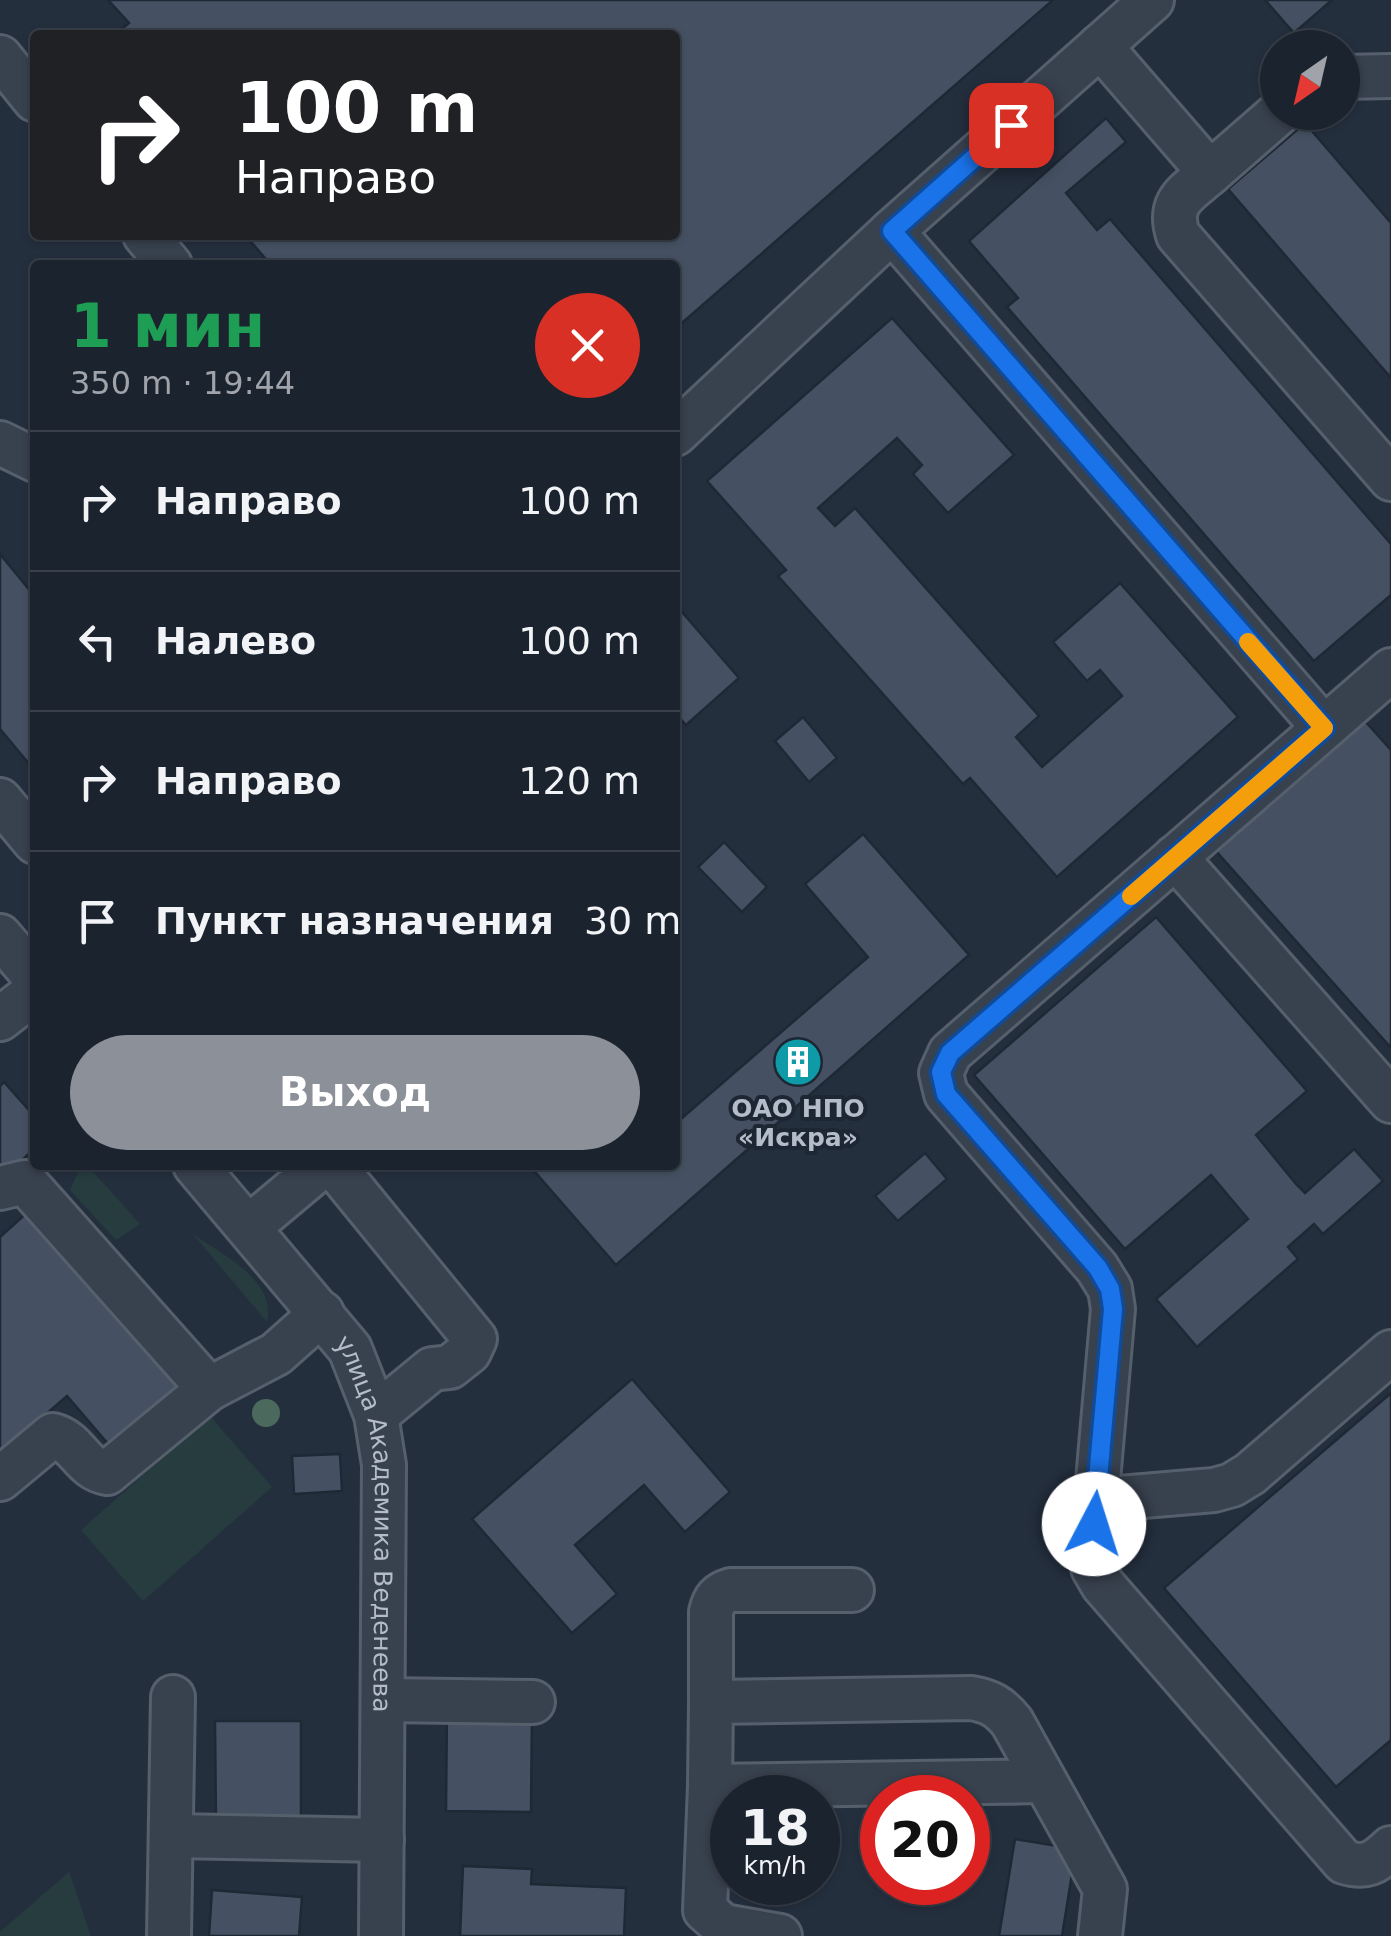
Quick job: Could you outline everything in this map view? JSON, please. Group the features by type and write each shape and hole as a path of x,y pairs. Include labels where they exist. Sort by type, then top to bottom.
{"street":[{"path":"680,429 892,231 1152,0"},
{"path":"1100,46 1210,173"},
{"path":"0,57 30,94"},
{"path":"1360,77 1391,76"},
{"path":"1260,129 1180,199 1173,218 1178,235 1391,479"},
{"path":"892,231 1324,728"},
{"path":"149,240 166,260"},
{"path":"0,443 30,458"},
{"path":"1391,670 950,1053 941,1072 946,1094 1098,1268 1110,1289 1113,1309 1092,1568 1102,1586 1344,1862 1360,1867 1374,1862 1391,1848"},
{"path":"0,800 30,836"},
{"path":"1175,858 1391,1102"},
{"path":"0,936 30,971"},
{"path":"0,1019 30,996"},
{"name":"улица Академика Веденеева","path":"199,1170 350,1350 376,1415 384,1465 381,1936"},
{"path":"248,1227 318,1170"},
{"path":"337,1170 475,1339 469,1352 450,1368 432,1368 376,1415"},
{"path":"0,1188 26,1182 209,1389"},
{"path":"0,1479 53,1435 69,1442 90,1466 107,1474 209,1389 276,1354 322,1313"},
{"path":"1096,1500 1232,1485 1250,1474 1391,1352"},
{"path":"710,1775 713,1601 720,1593 731,1590 852,1590"},
{"path":"169,1936 173,1698"},
{"path":"710,1702 971,1698 1002,1709 1106,1889 1100,1936"},
{"path":"383,1700 533,1702"},
{"path":"840,1784 1045,1782"},
{"path":"710,1786 706,1910 724,1926 780,1936"},
{"path":"171,1836 382,1840"}],"green space":[{"path":"79,1170 91,1170 140,1224 116,1240 70,1190"},
{"path":"193,1234 255,1281 264,1293 267,1322"},
{"path":"210,1416 272,1487 143,1601 81,1530"},
{"path":"69,1872 91,1936 0,1936 0,1932"}],"building":[{"path":"108,0 1053,0 680,325 680,260 267,260 249,240 680,240 680,30 121,30 129,23"},
{"path":"1265,0 1332,0 1297,30 1291,30"},
{"path":"1106,118 1126,142 1066,193 1097,230 1110,219 1391,544 1391,595 1314,661 1007,307 1018,298 969,241"},
{"path":"1297,130 1311,130 1391,223 1391,378 1228,189"},
{"path":"892,318 1014,455 948,513 913,474 922,465 897,438 818,508 835,526 855,508 1039,716 1016,737 1042,767 1122,696 1100,670 1087,681 1053,642 1120,583 1238,717 1057,877 970,778 963,784 778,576 786,570 707,481"},
{"path":"0,554 30,591 30,765 0,729"},
{"path":"680,610 739,678 686,725 680,718"},
{"path":"803,717 837,758 809,782 775,741"},
{"path":"1364,720 1391,750 1391,1048 1216,851"},
{"name":"ОАО НПО «Искра»","path":"863,834 969,955 616,1265 533,1170 680,1170 680,1120 868,957 805,884"},
{"path":"724,842 767,887 742,912 698,867"},
{"path":"1156,917 1307,1091 1256,1135 1296,1184 1305,1193 1354,1149 1383,1181 1323,1234 1314,1224 1288,1247 1298,1259 1197,1347 1156,1299 1248,1219 1211,1175 1125,1249 974,1075"},
{"path":"4,1082 30,1111 30,1153 6,1175 0,1169 0,1086"},
{"path":"925,1153 947,1179 898,1221 875,1196"},
{"path":"31,1209 182,1382 109,1445 67,1396 0,1454 0,1237"},
{"path":"632,1379 730,1492 685,1532 644,1485 575,1545 617,1594 572,1633 472,1519"},
{"path":"1391,1393 1391,1740 1336,1787 1164,1588"},
{"path":"340,1454 342,1491 294,1494 292,1456"},
{"path":"447,1708 532,1710 531,1812 446,1811"},
{"path":"215,1721 301,1721 301,1823 216,1823"},
{"path":"1015,1839 1076,1849 1062,1936 999,1936"},
{"path":"463,1866 532,1869 531,1884 626,1888 624,1936 460,1936"},
{"path":"212,1890 302,1897 299,1936 209,1936"}],"slow traffic":[{"path":"1131,896 1324,728 1248,642"}],"place":[{"name":"ОАО НПО «Искра»","path":"798,1062"}],"route":[{"path":"1011,125 892,231 1324,728 950,1053 941,1072 946,1094 1098,1268 1110,1289 1113,1309 1094,1524"}]}
